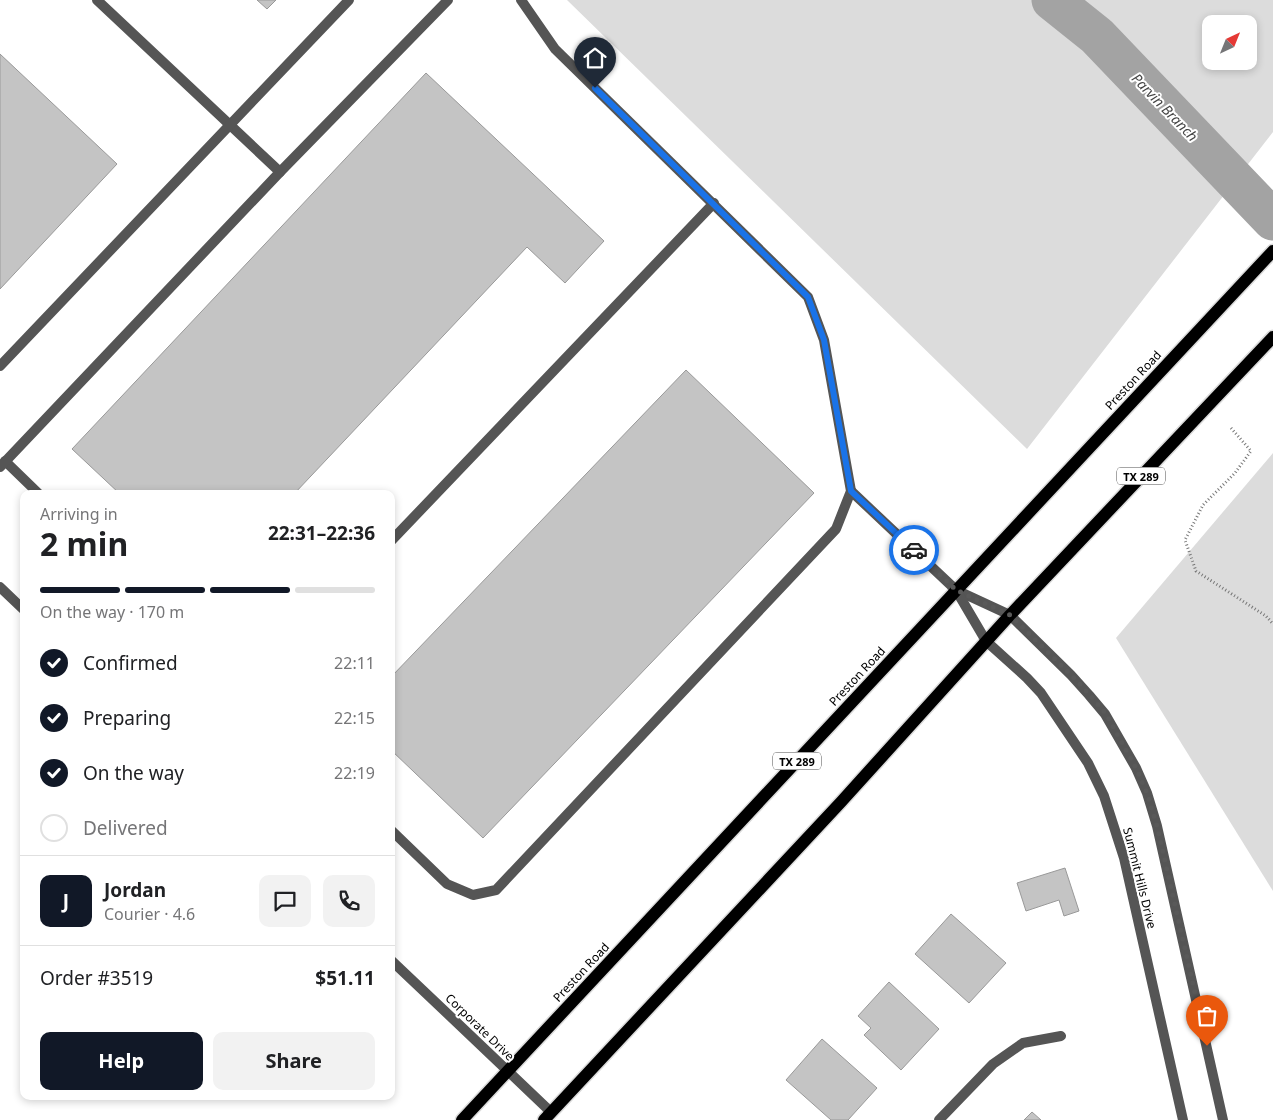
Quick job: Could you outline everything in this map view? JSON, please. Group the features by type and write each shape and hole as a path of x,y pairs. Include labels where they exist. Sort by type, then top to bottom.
{"main road":[{"name":"Preston Road","path":"462,1120 1273,251"},
{"name":"TX 289","path":"547,1116 841,802 1010,615 1273,337"}],"street":[{"path":"97,0 280,172"},
{"path":"0,366 349,0"},
{"path":"34,490 3,464 280,172 448,0"},
{"path":"395,834 447,884 473,895 496,890 836,529 851,491 824,340 808,297 555,49 521,0"},
{"path":"395,538 714,203"},
{"path":"851,491 956,590 1010,615 1071,675 1106,714 1122,741 1143,785 1157,826 1223,1120"},
{"path":"0,587 20,606"},
{"name":"Summit Hills Drive","path":"956,590 986,641 1028,678 1041,693 1088,763 1104,796 1124,858 1183,1120"},
{"name":"Corporate Drive","path":"395,964 508,1072 547,1116"},
{"path":"939,1120 993,1064 1023,1043 1061,1036"}],"path":[{"path":"1231,428 1251,451 1235,473 1203,505 1185,540 1196,571 1266,616 1273,624"}],"shaded area":[{"path":"567,0 1273,0 1273,132 1027,449"},
{"path":"1273,453 1273,891 1116,638"}],"building":[{"path":"257,0 276,0 267,9"},
{"path":"0,54 117,164 0,289"},
{"path":"426,73 604,241 565,283 527,247 298,490 116,490 72,449"},
{"path":"686,370 814,493 483,838 395,754 395,673"},
{"path":"1065,868 1079,911 1064,916 1059,900 1026,911 1017,883"},
{"path":"951,914 1006,963 969,1003 915,954"},
{"path":"889,982 939,1029 901,1070 864,1035 871,1028 858,1016"},
{"path":"822,1039 877,1088 848,1120 831,1120 786,1080"},
{"path":"1032,1112 1041,1120 1024,1120"}],"waterway":[{"name":"Parvin Branch","path":"1052,0 1097,36 1273,220"}],"way so far":[{"path":"914,550 956,590 1010,615 1090,695 1106,714 1122,741 1147,793 1157,826 1207,1046"}],"route":[{"path":"595,88 808,297 824,340 851,491 914,550"}]}
